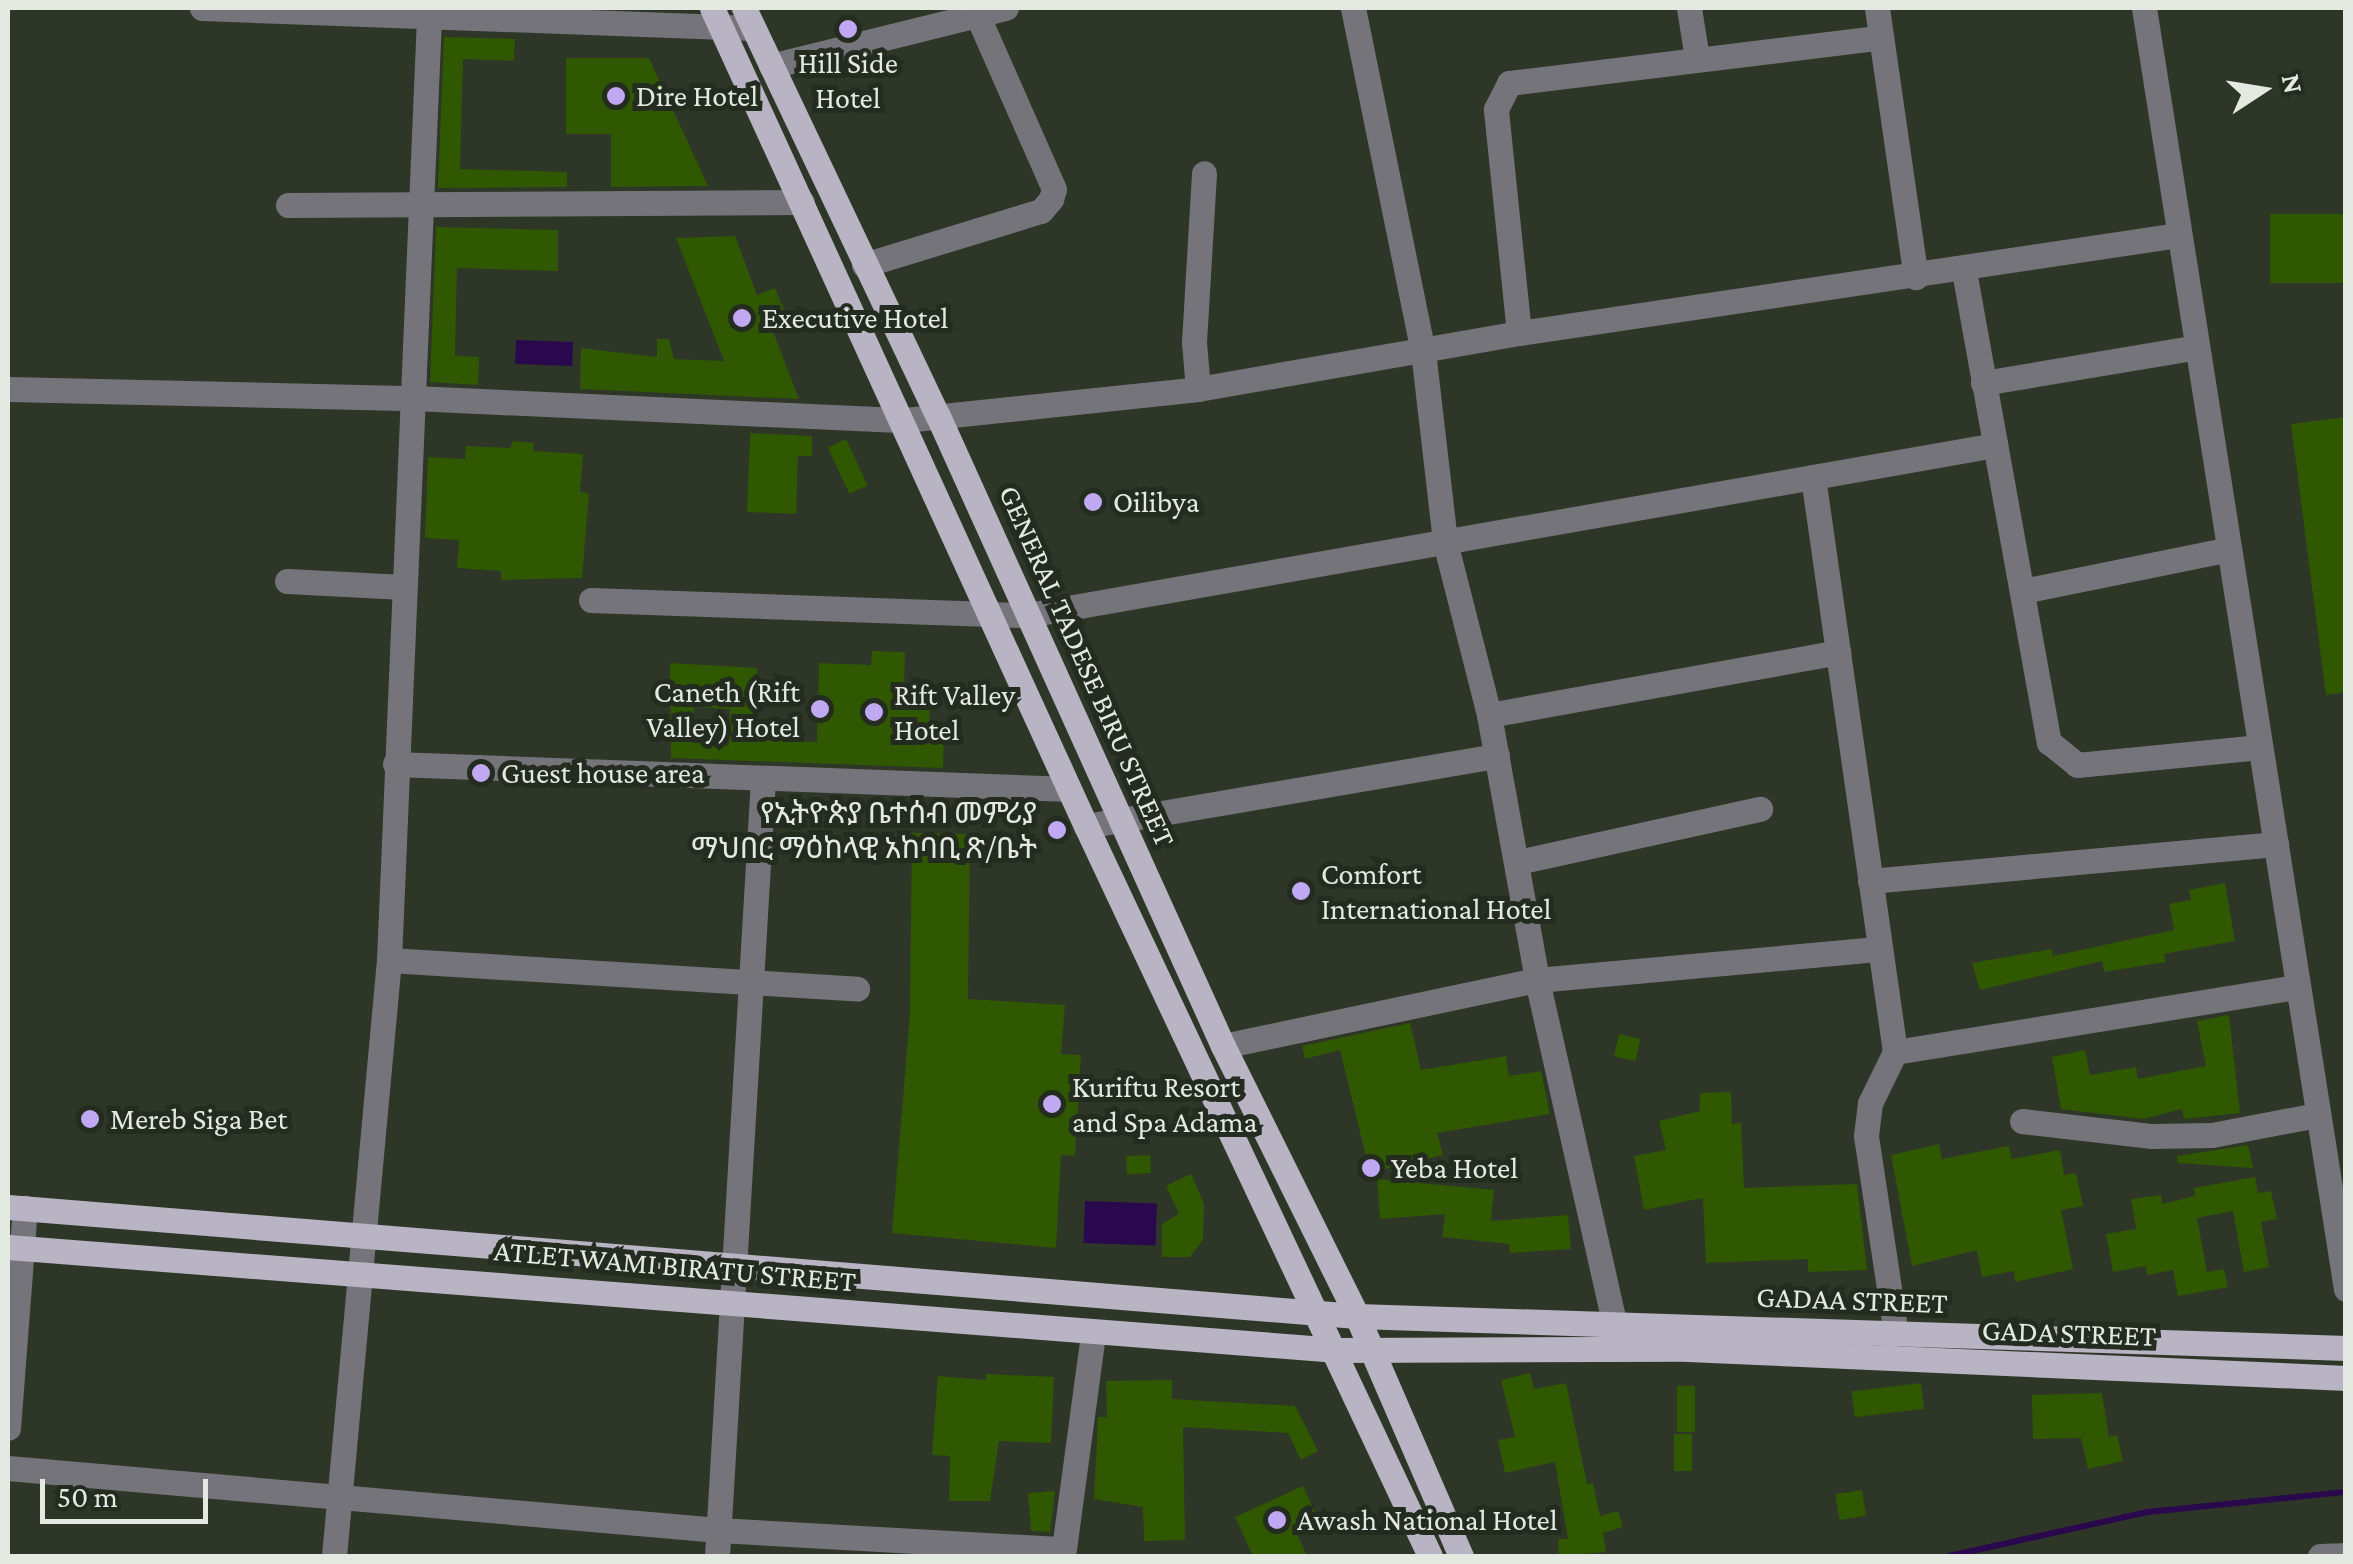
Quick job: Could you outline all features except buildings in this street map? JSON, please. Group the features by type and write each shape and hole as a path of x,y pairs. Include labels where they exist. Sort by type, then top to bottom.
{"main road":[{"path":"717,18 905,420 1086,826 1337,1350 1430,1556"},
{"name":"GENERAL TADESE BIRU STREET","path":"748,18 938,416 1223,1046 1356,1316 1461,1556"},
{"name":"ATLET WAMI BIRATU STREET","path":"16,1208 1356,1316"},
{"name":"ATLET WAMI BIRATU STREET","path":"15,1247 1337,1350"},
{"name":"GADAA STREET","path":"1356,1316 2346,1348"},
{"name":"GADA STREET","path":"1337,1350 1688,1350 2346,1378"}],"street":[{"path":"202,8 430,17 748,18"},
{"path":"771,66 976,10 1006,8"},
{"path":"1353,8 1423,352 1444,542 1489,715 1538,980 1614,1323"},
{"path":"1689,8 1697,58"},
{"path":"1877,8 1916,277"},
{"path":"2144,8 2346,1289"},
{"path":"864,266 1042,211 1051,200 1054,189 976,10"},
{"path":"334,1556 390,960 394,764 430,17"},
{"path":"1519,333 1499,96 1524,78 1881,37"},
{"path":"1198,389 1204,173"},
{"path":"288,205 423,208 802,202"},
{"path":"8,389 413,398 905,420 1198,389 1519,333 1964,271 2180,235"},
{"path":"1964,271 2048,742 2061,758 2076,765 2260,747"},
{"path":"1983,383 2197,346"},
{"path":"590,600 995,618 1028,615 1994,445"},
{"path":"1813,477 1894,1052 1870,1103 1866,1136 1896,1334"},
{"path":"2023,591 2229,549"},
{"path":"287,581 404,586"},
{"path":"1489,715 1838,652"},
{"path":"1086,826 1497,756"},
{"path":"394,764 1069,788"},
{"path":"717,1556 754,982 762,780"},
{"path":"1518,862 1760,809"},
{"path":"1870,882 2276,844"},
{"path":"1223,1046 1538,980 1686,972 1880,949"},
{"path":"390,960 857,988"},
{"path":"1894,1052 2296,987"},
{"path":"2022,1121 2152,1136 2212,1136 2317,1115"},
{"path":"8,1428 16,1208"},
{"path":"8,1468 718,1530 1063,1553 1093,1333"},
{"path":"2320,1556 2346,1555"}],"shaded area":[{"path":"516,340 573,342 572,366 515,364"},
{"path":"1085,1201 1157,1204 1155,1245 1084,1243"}],"waterway":[{"path":"1949,1556 2148,1512 2346,1492"}],"place":[{"name":"Hill Side Hotel","path":"848,29"},
{"name":"Dire Hotel","path":"616,96"},
{"name":"Executive Hotel","path":"742,318"},
{"name":"Oilibya","path":"1093,502"},
{"name":"Caneth (Rift Valley) Hotel","path":"820,709"},
{"name":"Rift Valley Hotel","path":"874,712"},
{"name":"Guest house area","path":"481,773"},
{"name":"የኢትዮጵያ ቤተሰብ መምሪያ ማህበር ማዕከላዊ አከባቢ ጽ/ቤት","path":"1057,830"},
{"name":"Comfort International Hotel","path":"1301,891"},
{"name":"Kuriftu Resort and Spa Adama","path":"1052,1104"},
{"name":"Mereb Siga Bet","path":"90,1119"},
{"name":"Yeba Hotel","path":"1371,1168"},
{"name":"Awash National Hotel","path":"1277,1520"}]}
